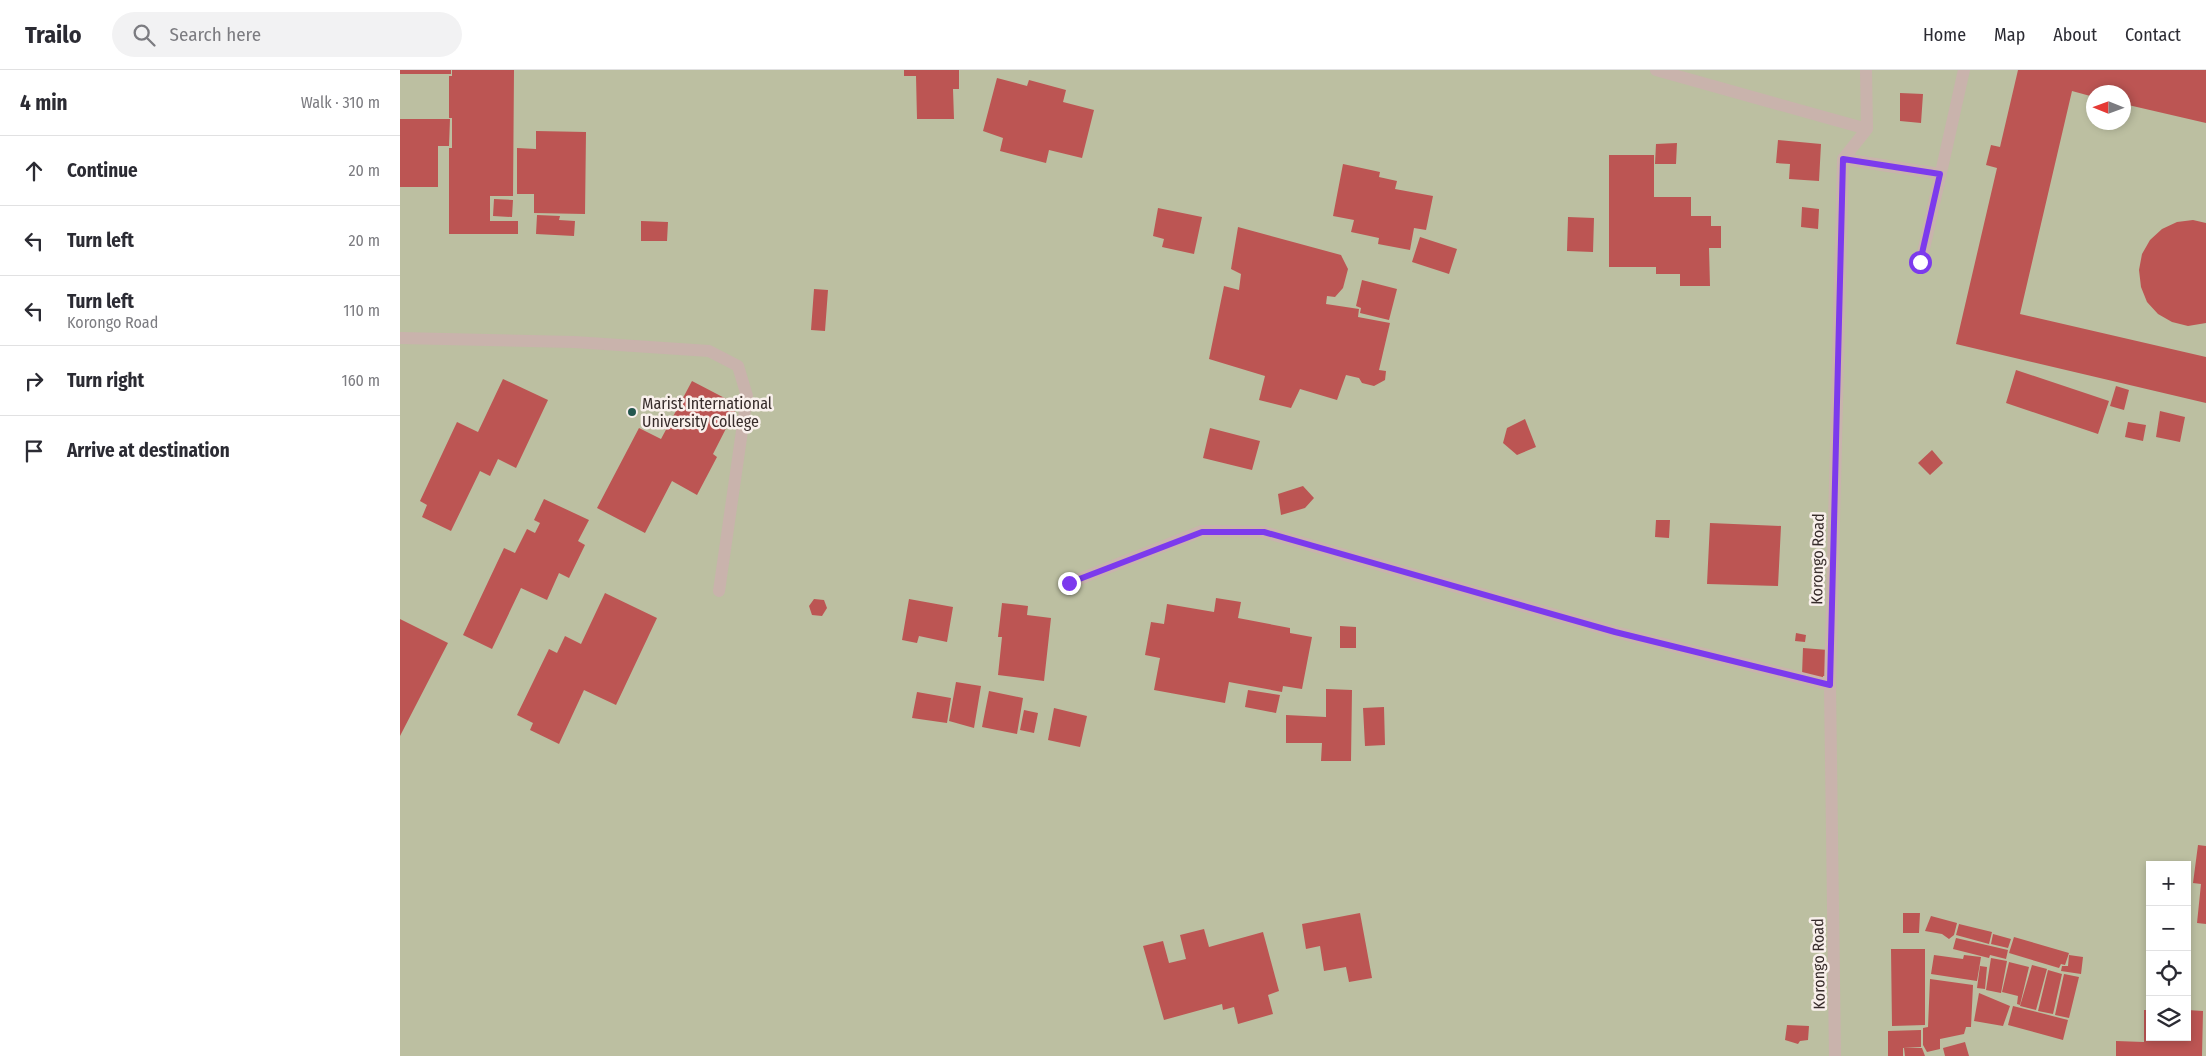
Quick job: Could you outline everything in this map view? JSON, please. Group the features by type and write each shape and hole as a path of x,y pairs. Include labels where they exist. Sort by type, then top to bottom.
{"street":[{"path":"1656,70 1866,129"},
{"path":"1866,70 1866,129 1843,159 1940,174"},
{"path":"1920,262 1964,70"},
{"name":"Korongo Road","path":"1835,1056 1830,685 1843,159"},
{"path":"400,338 574,342 709,351 738,366 747,396 719,591"},
{"path":"1069,583 1202,532 1264,532 1615,632 1830,685"}],"green space":[{"path":"400,70 2206,70 2206,1056 400,1056"}],"building":[{"path":"400,70 451,70 451,74 400,74"},
{"path":"452,70 514,70 513,196 490,196 490,221 518,221 518,234 449,234 449,148 452,148 452,118 449,118 449,76 452,76"},
{"path":"904,70 959,70 959,89 953,89 954,119 917,119 916,76 904,76"},
{"path":"2018,70 2206,70 2206,123 2131,106 2131,85 2086,85 2086,95 2072,91 2020,314 2206,357 2206,403 1956,344 1997,168 1986,165 1991,145 2000,147"},
{"path":"997,78 1027,86 1029,80 1066,90 1063,102 1094,110 1082,158 1049,150 1046,163 1000,151 1003,138 983,131"},
{"path":"1900,93 1923,94 1921,123 1900,121"},
{"path":"400,119 450,119 449,146 438,146 438,187 400,187"},
{"path":"536,131 586,132 585,214 534,213 534,194 517,194 517,148 536,149"},
{"path":"1778,140 1821,144 1819,181 1789,179 1790,164 1776,163"},
{"path":"1677,143 1676,164 1655,164 1656,144"},
{"path":"1609,155 1654,155 1654,197 1691,197 1691,216 1711,216 1711,226 1721,226 1721,248 1709,248 1710,286 1680,286 1680,274 1656,274 1656,267 1609,267"},
{"path":"1343,164 1380,172 1379,177 1397,181 1395,189 1433,196 1426,230 1414,228 1410,250 1378,244 1379,238 1351,232 1354,220 1333,216"},
{"path":"494,199 513,200 512,217 493,216"},
{"path":"1802,207 1819,209 1818,229 1801,227"},
{"path":"1158,208 1202,217 1194,254 1162,247 1164,239 1153,236"},
{"path":"537,215 560,216 559,220 575,221 574,236 536,234"},
{"path":"1568,217 1594,218 1593,252 1567,251"},
{"path":"2193,220 2206,223 2206,323 2188,326 2172,322 2158,314 2147,302 2141,287 2139,270 2142,254 2150,240 2162,229 2177,222"},
{"path":"641,221 668,222 667,241 641,241"},
{"path":"1238,227 1341,255 1348,269 1343,288 1335,297 1327,296 1326,304 1359,309 1358,317 1390,323 1379,370 1386,371 1385,380 1374,386 1362,383 1359,378 1346,375 1337,400 1300,389 1291,408 1259,400 1265,376 1209,359 1224,286 1239,290 1241,274 1231,269"},
{"path":"1420,237 1457,249 1449,274 1412,262"},
{"path":"1362,280 1397,289 1389,320 1360,313 1361,308 1356,306"},
{"path":"814,289 828,290 825,331 811,330"},
{"path":"2016,370 2109,401 2098,434 2006,403"},
{"path":"503,379 548,400 516,468 498,459 490,476 480,471 451,531 422,517 427,505 420,501 457,422 478,432"},
{"path":"692,381 738,405 713,454 717,457 697,495 672,481 645,533 597,508 639,428 661,439"},
{"path":"2116,386 2129,390 2124,410 2110,406"},
{"path":"2160,411 2185,417 2180,442 2156,437"},
{"path":"1525,419 1536,447 1517,455 1503,443 1507,428"},
{"path":"2128,422 2146,425 2143,441 2125,437"},
{"path":"1210,428 1260,441 1252,470 1203,458"},
{"path":"1932,450 1943,463 1930,475 1918,463"},
{"path":"1303,486 1314,498 1305,508 1281,515 1278,494"},
{"path":"544,499 589,520 578,541 585,545 569,578 559,573 547,600 521,588 492,649 463,635 504,548 515,553 527,529 535,533 540,523 534,520"},
{"path":"1656,520 1670,520 1669,538 1655,537"},
{"path":"1710,523 1781,526 1778,586 1707,584"},
{"path":"605,593 657,618 616,705 584,690 559,744 530,730 533,723 517,715 549,649 557,653 565,636 581,644"},
{"path":"1216,598 1241,602 1238,618 1290,628 1290,633 1312,637 1302,689 1283,686 1282,692 1229,682 1225,703 1154,690 1160,658 1145,655 1151,622 1164,624 1167,604 1214,612"},
{"path":"814,599 824,600 827,608 822,616 812,615 809,606"},
{"path":"909,599 953,607 947,642 919,636 917,643 902,640"},
{"path":"1002,603 1028,606 1027,615 1051,618 1044,681 998,675 1002,637 998,637"},
{"path":"400,619 448,643 400,736"},
{"path":"1340,626 1356,627 1356,648 1340,648"},
{"path":"1796,633 1806,635 1805,642 1795,641"},
{"path":"1803,648 1828,650 1826,676 1823,676 1823,679 1802,675"},
{"path":"956,682 981,686 974,728 949,721"},
{"path":"1326,689 1352,690 1351,761 1321,761 1322,743 1286,743 1286,715 1326,717"},
{"path":"1248,690 1280,695 1276,713 1245,707"},
{"path":"989,691 1023,698 1017,734 982,727"},
{"path":"917,692 951,698 947,723 912,718"},
{"path":"1384,707 1385,745 1365,746 1363,708"},
{"path":"1054,708 1087,716 1080,747 1048,740"},
{"path":"1024,710 1038,713 1034,733 1020,730"},
{"path":"2198,845 2206,846 2206,924 2197,923 2201,884 2193,883"},
{"path":"1360,913 1372,978 1349,982 1346,967 1324,971 1320,946 1306,949 1302,924"},
{"path":"1903,913 1920,913 1919,933 1903,933"},
{"path":"1931,916 1957,923 1954,935 1949,939 1942,934 1925,931"},
{"path":"1959,924 1992,932 1989,944 1956,935"},
{"path":"1204,929 1209,947 1263,932 1279,991 1268,995 1273,1014 1238,1024 1234,1007 1223,1010 1222,1004 1164,1020 1143,946 1163,941 1169,963 1186,959 1180,935"},
{"path":"1993,934 2011,939 2008,948 1991,944"},
{"path":"2014,937 2069,953 2065,965 2061,964 2059,968 2009,953"},
{"path":"1956,938 2008,950 2006,959 1990,955 1989,958 1953,949"},
{"path":"1891,949 1925,949 1925,1025 1892,1026"},
{"path":"1934,955 1963,959 1964,955 1981,957 1977,981 1931,974"},
{"path":"2069,955 2083,957 2081,974 2061,971 2062,966 2068,966"},
{"path":"1991,958 2007,961 2001,993 1986,990"},
{"path":"2009,962 2029,967 2020,1005 2017,1004 2018,996 2002,992"},
{"path":"2032,965 2047,969 2036,1010 2020,1006"},
{"path":"1980,966 1987,967 1985,989 1977,988"},
{"path":"2048,970 2062,974 2053,1014 2038,1011"},
{"path":"2064,974 2079,977 2069,1018 2055,1015"},
{"path":"1930,979 1973,985 1971,1027 1966,1027 1964,1034 1940,1039 1940,1049 1927,1052 1923,1045 1923,1028 1928,1027"},
{"path":"1979,993 2010,1006 2003,1026 1974,1021"},
{"path":"2013,1006 2068,1020 2063,1040 2008,1025"},
{"path":"2144,1010 2146,1010 2146,1041 2191,1041 2191,1010 2203,1011 2202,1056 2116,1056 2116,1041 2144,1042"},
{"path":"1787,1025 1809,1026 1808,1040 1800,1041 1798,1044 1785,1040"},
{"path":"1921,1030 1921,1047 1903,1048 1903,1056 1888,1056 1888,1031"},
{"path":"1965,1042 1969,1056 1945,1056 1943,1048"},
{"path":"1904,1048 1922,1048 1925,1056 1905,1056"}],"place":[{"name":"Marist International University College","path":"632,412"}],"route":[{"path":"1069,583 1202,532 1264,532 1615,632 1830,685 1843,159 1940,174 1920,262"}]}
